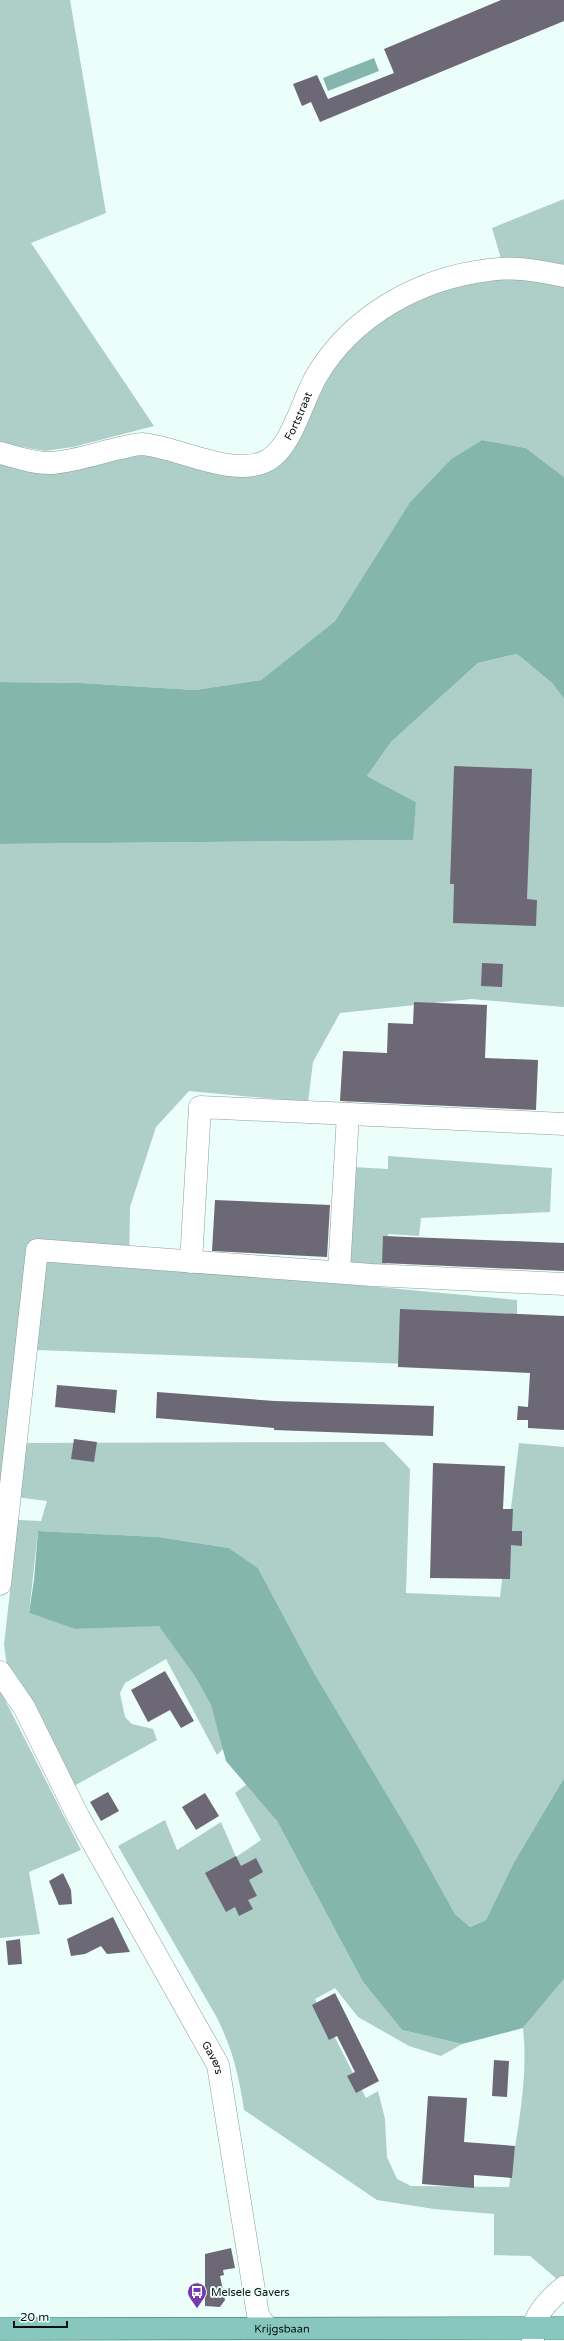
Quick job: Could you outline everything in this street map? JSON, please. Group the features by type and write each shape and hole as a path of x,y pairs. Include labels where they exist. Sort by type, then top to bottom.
{"main road":[{"name":"Krijgsbaan","path":"0,2329 267,2328 532,2335 564,2328"}],"street":[{"name":"Fortstraat","path":"0,453 51,463 141,444 166,448 224,464 256,465 269,459 282,448 317,375 354,329 397,299 439,280 489,270 535,270 564,276"},
{"path":"191,1262 200,1107 564,1124"},
{"path":"339,1272 348,1114"},
{"path":"0,1584 37,1250 339,1272 564,1284"},
{"name":"Gavers","path":"0,1672 24,1708 78,1816 218,2065 258,2315 267,2328"},
{"path":"532,2335 543,2308 564,2287"}],"shaded area":[{"path":"0,0 70,0 106,213 31,243 154,426 73,447 45,451 0,443"},
{"path":"374,58 379,71 328,91 323,78"},
{"path":"564,199 564,268 502,262 492,228"},
{"path":"535,277 564,283 564,477 526,448 482,440 451,459 410,502 335,621 261,680 195,690 81,683 0,682 0,461 146,451 232,474 305,420 337,363 356,343 392,313 425,294 471,280"},
{"path":"482,440 526,448 564,477 564,699 552,683 517,654 478,663 391,742 367,776 416,802 413,840 0,844 0,682 81,683 195,690 261,680 335,621 410,502 451,459"},
{"path":"517,654 552,683 564,699 564,1007 471,999 340,1013 313,1062 308,1102 189,1091 156,1127 130,1207 129,1264 517,1300 517,1368 37,1350 23,1443 384,1442 410,1469 406,1593 500,1597 519,1443 564,1447 564,1778 513,1864 486,1920 470,1927 455,1914 413,1838 313,1671 258,1568 229,1548 159,1537 38,1531 29,1613 76,1629 159,1625 194,1675 211,1705 224,1748 217,1755 166,1659 125,1683 120,1693 125,1717 132,1724 153,1729 157,1740 74,1786 9,1681 4,1645 18,1520 41,1521 47,1501 0,1495 0,844 412,840 416,802 367,776 391,742 478,663"},
{"path":"388,1156 552,1168 550,1212 421,1218 419,1236 388,1234 386,1270 346,1271 352,1167 388,1169"},
{"path":"38,1531 159,1537 229,1548 258,1568 313,1671 413,1838 455,1914 470,1927 486,1920 513,1864 564,1778 564,1979 523,2028 462,2044 402,2030 363,1982 277,1821 226,1761 211,1705 194,1675 159,1626 75,1629 29,1613 34,1580"},
{"path":"0,1690 81,1850 29,1872 40,1934 0,1938"},
{"path":"247,1784 277,1821 363,1982 402,2030 462,2044 441,2056 409,2046 358,2017 335,1988 315,1999 366,2098 378,2091 385,2119 387,2157 397,2179 411,2186 509,2187 523,2087 523,2028 564,1979 564,2279 558,2280 530,2256 494,2255 494,2214 434,2209 377,2200 244,2110 234,2062 222,2028 118,1846 165,1820 177,1850 221,1822 236,1857 261,1840 235,1793"}],"building":[{"path":"501,0 564,0 564,21 320,122 311,102 302,106 293,84 317,75 328,99 394,73 384,49"},
{"path":"454,766 532,769 527,899 537,900 536,926 453,923 454,884 450,884"},
{"path":"482,963 503,964 502,987 481,986"},
{"path":"414,1002 487,1005 485,1058 538,1060 536,1110 340,1101 343,1051 387,1053 388,1023 413,1024"},
{"path":"215,1200 330,1205 327,1257 212,1251"},
{"path":"383,1236 564,1243 564,1271 382,1263"},
{"path":"400,1309 564,1316 564,1430 528,1428 528,1420 517,1420 518,1406 528,1407 530,1373 398,1367"},
{"path":"57,1385 117,1390 115,1413 55,1407"},
{"path":"157,1392 275,1401 434,1406 433,1436 274,1430 274,1428 156,1418"},
{"path":"74,1439 97,1442 94,1462 71,1459"},
{"path":"433,1463 505,1466 503,1509 513,1509 512,1531 522,1531 522,1546 511,1545 510,1579 430,1578"},
{"path":"165,1671 194,1721 181,1728 170,1710 148,1722 131,1690"},
{"path":"108,1792 119,1811 101,1821 90,1802"},
{"path":"205,1793 219,1816 196,1830 182,1807"},
{"path":"236,1856 241,1866 256,1858 263,1872 249,1880 257,1896 248,1900 253,1909 239,1916 235,1907 226,1912 205,1873"},
{"path":"63,1873 71,1890 72,1904 59,1905 49,1881"},
{"path":"113,1917 130,1952 107,1954 101,1946 85,1954 71,1956 67,1939"},
{"path":"20,1939 22,1964 8,1965 6,1941"},
{"path":"335,1993 379,2081 356,2093 347,2076 355,2072 337,2036 329,2040 312,2005"},
{"path":"494,2060 509,2061 507,2097 492,2096"},
{"path":"428,2096 467,2098 464,2142 515,2146 512,2178 474,2175 474,2188 422,2184"},
{"path":"231,2248 235,2268 223,2270 224,2275 220,2276 225,2300 220,2307 205,2306 205,2254"}],"place":[{"name":"Melsele Gavers","path":"197,2309"}]}
